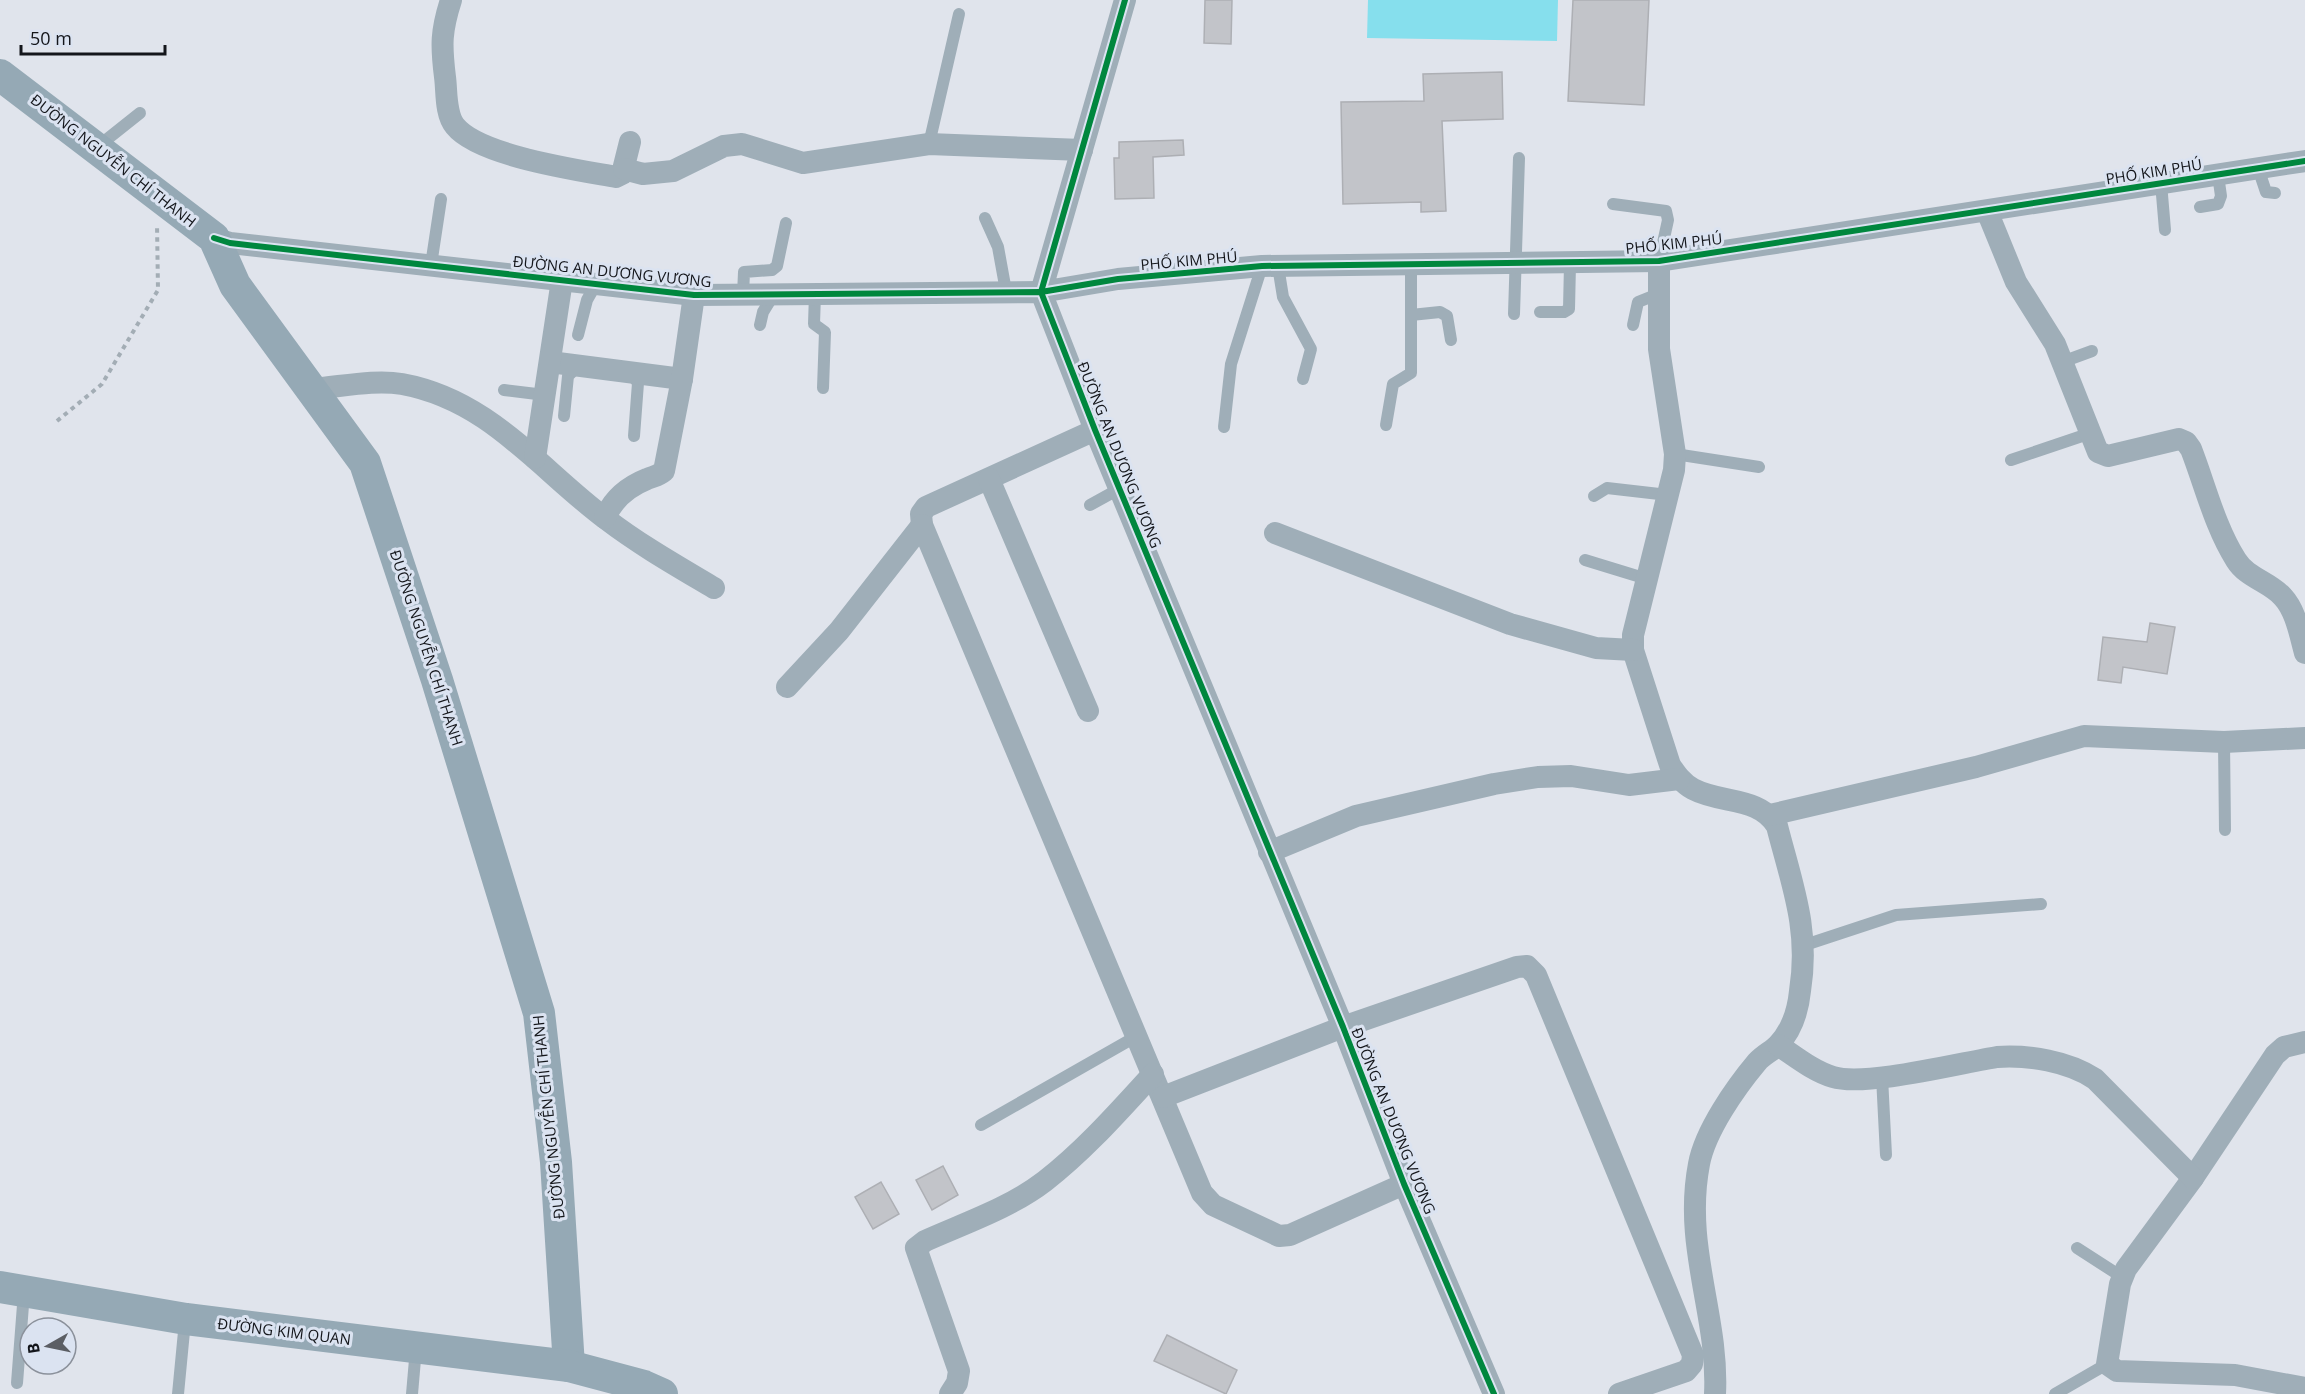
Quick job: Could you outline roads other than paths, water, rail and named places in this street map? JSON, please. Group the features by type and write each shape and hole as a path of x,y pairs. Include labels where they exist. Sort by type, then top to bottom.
{"street":[{"path":"452,0 440,39 450,118 455,126 495,149 526,159 616,177 622,174 630,142"},
{"path":"1041,292 1125,0"},
{"name":"ĐƯỜNG NGUYỄN CHÍ THANH","path":"0,75 214,238 235,285 365,463 376,491 539,1013 557,1174 570,1366"},
{"path":"624,169 643,174 673,171 724,146 742,144 803,163 929,144 1082,150"},
{"name":"PHỐ KIM PHÚ","path":"1041,292 1118,279 1270,266 1570,264 1659,261 2305,161"},
{"path":"1987,211 2016,282 2036,310 2062,363 2088,434 2098,452 2108,456 2179,439 2186,442 2191,449 2222,533 2237,562 2252,577 2283,597 2294,617 2305,653"},
{"name":"ĐƯỜNG AN DƯƠNG VƯƠNG","path":"214,238 230,243 694,295 1041,292 1119,489 1342,1027 1404,1184 1494,1394"},
{"path":"1659,261 1659,349 1675,454 1668,495 1634,635 1633,650 1670,765 1680,779 1694,789 1760,808 1770,815 1777,826 1802,921 1805,945 1798,1008 1790,1028 1778,1045 1758,1061 1718,1118 1699,1161 1694,1236 1715,1366 1715,1394"},
{"path":"535,458 562,280"},
{"path":"604,518 611,504 620,494 664,471 682,379 694,295"},
{"path":"550,362 682,379"},
{"path":"311,389 402,384 456,402 494,422 604,518 655,553 714,588"},
{"path":"1095,430 926,507 921,514 922,525 1202,1193 1213,1205 1270,1234 1290,1235 1404,1184"},
{"path":"989,479 1088,711"},
{"path":"787,687 839,631 922,525"},
{"path":"1275,533 1510,624 1596,648 1633,650"},
{"path":"1770,815 1985,765 2084,736 2224,742 2305,738"},
{"path":"1269,852 1356,816 1494,784 1538,777 1571,776 1629,785 1680,779"},
{"path":"1163,1097 1342,1027 1522,965 1527,966 1536,975 1694,1355 1692,1364 1686,1371 1619,1394"},
{"path":"2305,1042 2284,1047 2275,1055 2193,1178 2134,1257 2122,1277 2108,1364 2117,1371 2235,1375 2305,1388"},
{"path":"1778,1045 1812,1068 1834,1078 1859,1081 1997,1057 2015,1056 2078,1068 2095,1079 2193,1178"},
{"path":"950,1394 957,1383 959,1371 916,1248 925,1241 1007,1203 1044,1182 1097,1135 1153,1074"},
{"name":"ĐƯỜNG KIM QUAN","path":"12,1289 186,1319 570,1366 644,1386 662,1394"}],"lane":[{"path":"929,144 960,14"},
{"path":"96,148 140,113"},
{"path":"1514,314 1519,158"},
{"path":"2259,168 2266,192 2275,193"},
{"path":"2200,207 2218,204 2221,196 2218,175"},
{"path":"2161,183 2165,230"},
{"path":"431,265 441,200"},
{"path":"1613,204 1666,211 1668,220 1659,261"},
{"path":"985,218 998,247 1006,291"},
{"path":"743,294 744,272 772,270 777,267 786,223"},
{"path":"1386,425 1393,384 1411,374 1411,264"},
{"path":"1540,312 1564,312 1569,309 1570,264"},
{"path":"1270,266 1283,297 1311,350 1304,379"},
{"path":"1224,427 1231,364 1270,266"},
{"path":"578,335 587,300 596,284"},
{"path":"760,325 763,312 774,294"},
{"path":"815,294 814,324 825,332 824,388"},
{"path":"1633,325 1638,302 1658,294"},
{"path":"1412,315 1440,312 1447,316 1451,340"},
{"path":"2062,363 2092,351"},
{"path":"564,416 567,376 578,366"},
{"path":"631,373 638,383 634,435"},
{"path":"504,390 545,395"},
{"path":"2011,460 2088,434"},
{"path":"1675,454 1759,466"},
{"path":"1090,505 1119,489"},
{"path":"1594,496 1607,489 1668,495"},
{"path":"1585,560 1647,579"},
{"path":"2224,742 2225,830"},
{"path":"1805,945 1896,915 2041,904"},
{"path":"981,1125 1137,1036"},
{"path":"1882,1077 1886,1155"},
{"path":"2076,1248 2122,1277"},
{"path":"12,1289 17,1383"},
{"path":"178,1394 186,1319"},
{"path":"412,1394 416,1348"},
{"path":"2055,1394 2108,1364"}],"water":[{"path":"1368,0 1558,0 1557,41 1367,38"}]}
